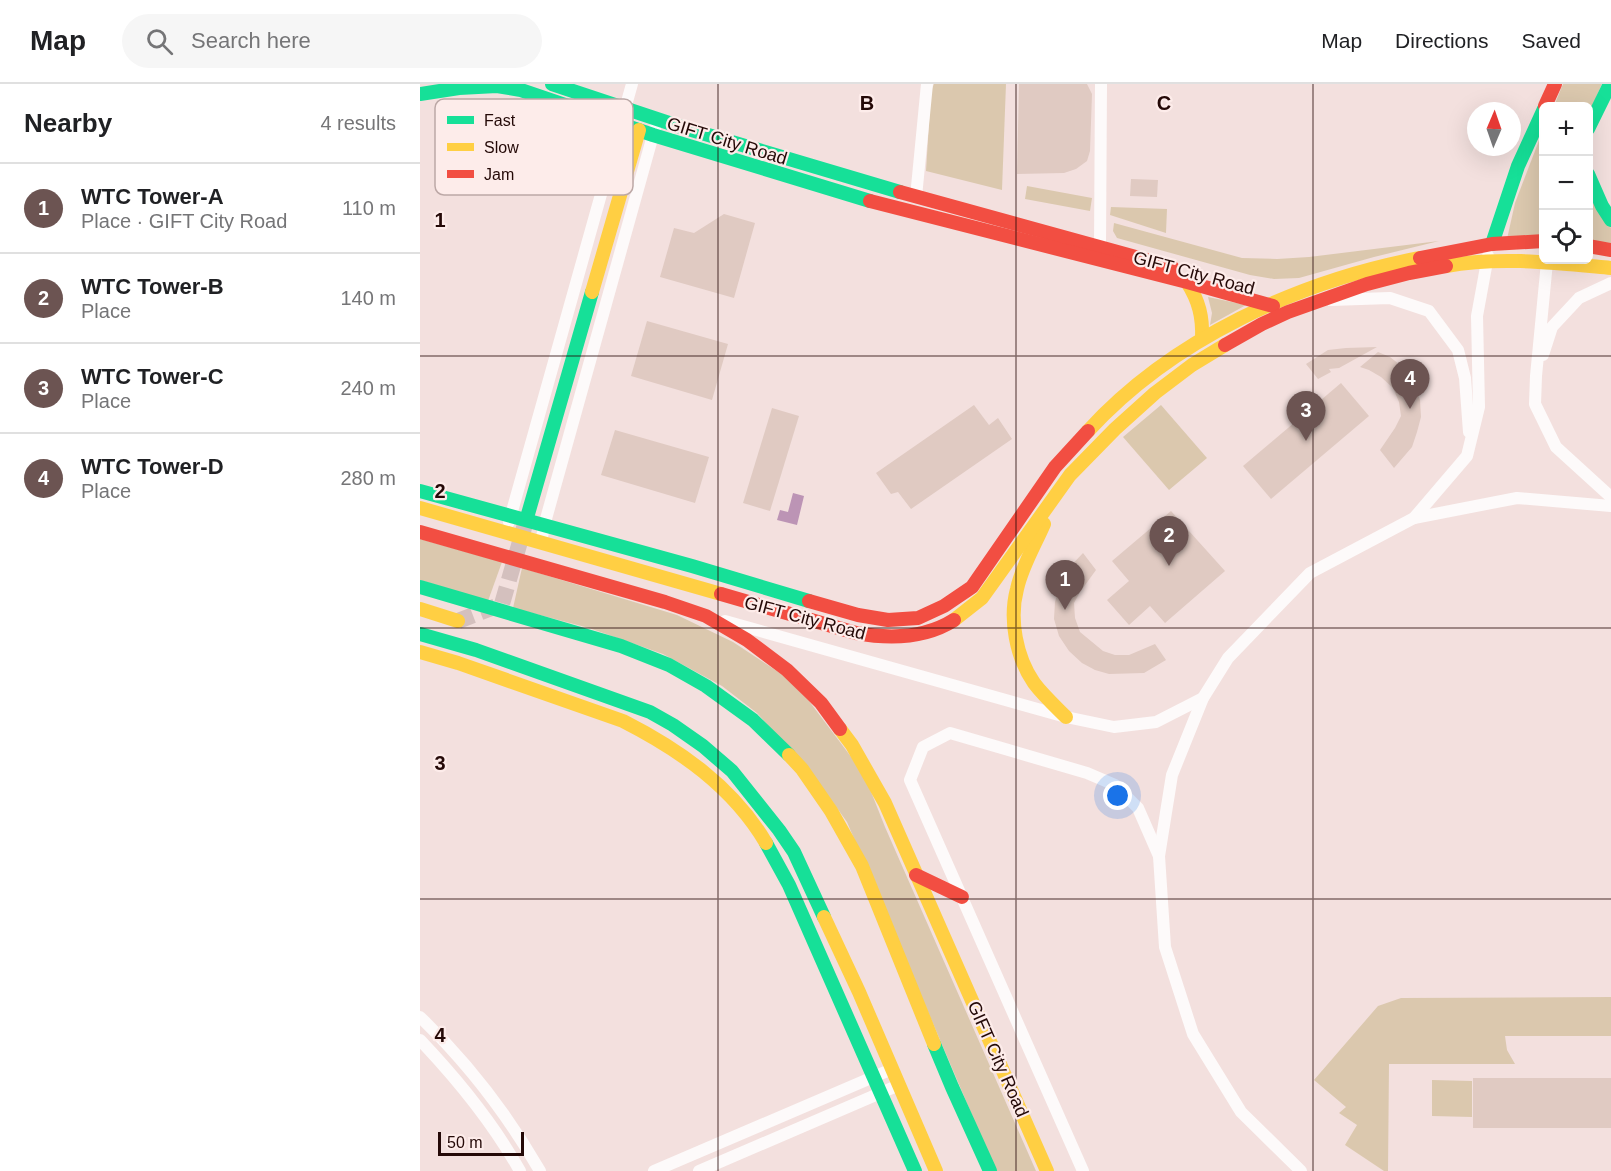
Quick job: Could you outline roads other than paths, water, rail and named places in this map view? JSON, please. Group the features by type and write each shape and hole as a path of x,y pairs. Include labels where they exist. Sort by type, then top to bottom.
{"street":[{"name":"GIFT City Road","path":"552,84 596,99"},
{"path":"628,99 632,84"},
{"path":"916,197 927,84"},
{"path":"1100,247 1101,84"},
{"path":"1547,102 1555,84"},
{"path":"1593,119 1610,84"},
{"name":"GIFT City Road","path":"420,94 459,88 497,86 521,90 547,99"},
{"name":"GIFT City Road","path":"633,112 916,197 1100,247 1286,305"},
{"path":"1414,518 1467,456 1479,407 1477,316 1486,262 1518,166 1539,119"},
{"path":"541,543 657,120"},
{"name":"GIFT City Road","path":"633,128 889,207 1270,304 1314,302 1366,284 1458,264 1539,261"},
{"path":"633,151 639,130"},
{"path":"1593,185 1611,220"},
{"path":"506,533 600,195"},
{"path":"528,514 620,195"},
{"name":"GIFT City Road","path":"420,508 856,633 878,638 921,633 943,626 964,614 982,598 1070,475 1115,429 1192,364 1262,324 1286,305 1332,279 1414,259 1492,244 1539,241"},
{"path":"1593,247 1611,250"},
{"path":"1547,264 1534,404 1556,447 1611,497"},
{"name":"GIFT City Road","path":"1574,264 1611,268"},
{"name":"GIFT City Road","path":"1187,282 1197,298 1203,320 1202,339"},
{"path":"1536,376 1552,327 1579,298 1611,283"},
{"path":"1314,302 1390,298 1429,311 1458,350 1465,378 1470,444"},
{"name":"GIFT City Road","path":"420,491 858,615 888,620 918,618 944,606 972,587 1055,467 1138,383 1202,339 1270,304"},
{"path":"1301,1171 1241,1112 1193,1034 1165,947 1159,856 1172,774 1203,698 1228,658 1310,573 1414,518 1517,498 1611,506"},
{"path":"1045,508 1045,520 1020,578 1015,597 1014,616 1017,643 1027,670 1040,689 1066,717"},
{"name":"GIFT City Road","path":"420,532 665,602 706,616 747,640 787,670 821,703 852,745 885,803 1047,1171"},
{"path":"420,587 621,646 669,665 706,686 753,720 779,745 802,769 831,811 862,866 948,1077 990,1171"},
{"path":"420,609 458,621"},
{"path":"706,616 1066,717 1114,727 1156,722 1203,698"},
{"path":"420,634 476,650 650,712 703,746 732,771 794,852 859,992 936,1171"},
{"path":"420,652 458,663 647,732 691,760 733,798 767,843 789,885 913,1165 927,1151"},
{"path":"1083,1171 910,780 923,747 951,733 1087,773 1116,785 1138,808 1159,856"},
{"path":"916,875 962,897"},
{"path":"420,1017 454,1051 495,1101 540,1171"},
{"path":"420,1040 462,1086 499,1137 520,1171"},
{"path":"654,1171 892,1069"},
{"path":"699,1171 899,1085"}],"tunnel":[{"path":"458,621 502,604 528,514"}],"place":[{"name":"WTC Tower-D","path":"1410,409"},
{"name":"WTC Tower-C","path":"1306,441"},
{"name":"WTC Tower-B","path":"1169,566"},
{"name":"WTC Tower-A","path":"1065,610"}]}
